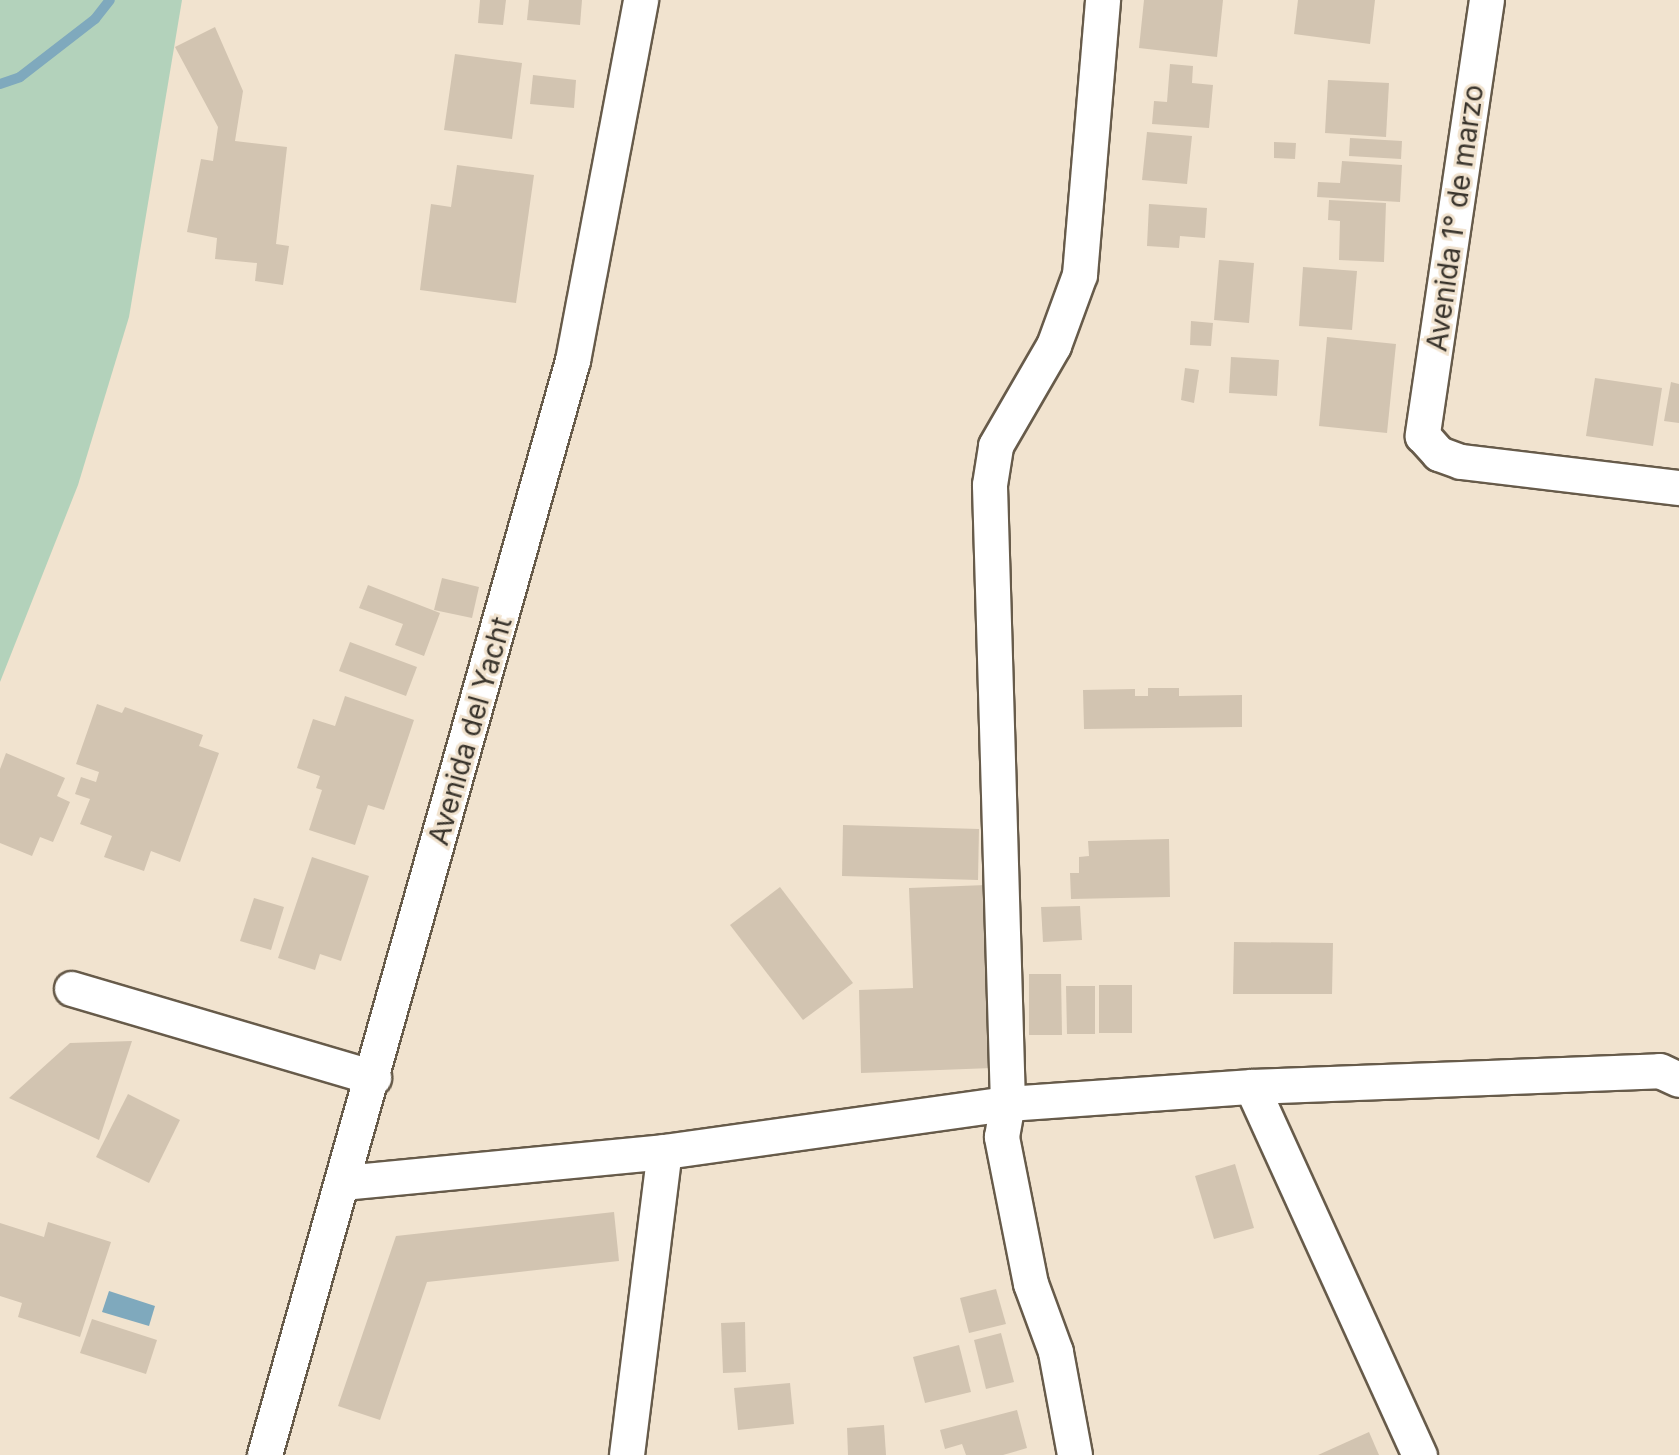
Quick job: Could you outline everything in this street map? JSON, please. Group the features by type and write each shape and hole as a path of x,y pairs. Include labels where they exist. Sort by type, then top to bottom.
{"street":[{"name":"Avenida del Yacht","path":"265,1455 374,1078 573,361 641,0"},
{"path":"1075,1455 1056,1352 1031,1284 1002,1137 1008,1104 990,485 996,446 1054,346 1080,275 1103,0"},
{"name":"Avenida 1° de marzo","path":"1487,0 1423,436 1439,454 1461,462 1679,488"},
{"path":"72,989 374,1078"},
{"path":"344,1183 665,1152 1008,1104 1252,1087 1660,1071 1679,1080"},
{"path":"1252,1087 1420,1455"},
{"path":"627,1455 665,1152"}],"green space":[{"path":"0,0 182,0 129,317 78,485 0,682"}],"water":[{"path":"109,1291 155,1306 149,1326 102,1312"}],"building":[{"path":"480,0 506,0 503,25 478,23"},
{"path":"529,0 582,0 580,25 527,20"},
{"path":"1144,0 1223,0 1217,57 1139,48"},
{"path":"1298,0 1375,0 1370,44 1294,34"},
{"path":"215,27 243,91 235,141 287,147 276,244 289,246 283,285 255,281 257,263 215,259 217,238 187,232 201,159 213,161 218,127 175,47"},
{"path":"455,54 522,63 512,139 444,130"},
{"path":"1170,64 1193,66 1192,83 1213,85 1209,128 1152,124 1154,101 1167,102"},
{"path":"533,75 576,80 574,108 530,104"},
{"path":"1328,80 1389,83 1386,137 1325,133"},
{"path":"1147,132 1192,136 1187,184 1142,180"},
{"path":"1350,138 1402,141 1401,159 1349,156"},
{"path":"1274,142 1296,143 1295,159 1274,158"},
{"path":"1342,161 1402,165 1400,202 1317,197 1318,182 1340,183"},
{"path":"457,165 534,175 516,303 420,290 431,204 451,207"},
{"path":"1329,200 1386,203 1384,262 1339,260 1340,221 1328,220"},
{"path":"1149,204 1207,208 1205,238 1180,236 1179,248 1147,246"},
{"path":"1219,260 1254,263 1249,323 1214,320"},
{"path":"1303,267 1357,271 1352,330 1299,326"},
{"path":"1191,321 1213,323 1211,346 1190,345"},
{"path":"1327,337 1396,344 1387,433 1319,426"},
{"path":"1231,357 1279,360 1277,396 1229,393"},
{"path":"1185,368 1199,370 1194,403 1181,400"},
{"path":"1595,378 1662,388 1653,446 1586,436"},
{"path":"1671,382 1679,384 1679,423 1664,421"},
{"path":"442,578 479,587 472,618 434,610"},
{"path":"368,585 440,613 424,656 395,645 403,624 359,608"},
{"path":"350,642 417,667 406,696 339,671"},
{"path":"1148,688 1179,688 1179,696 1242,695 1242,727 1084,729 1083,690 1135,689 1135,696 1148,696"},
{"path":"345,696 414,720 384,810 368,805 355,845 309,830 322,790 316,788 320,776 297,768 313,719 335,726"},
{"path":"97,704 122,713 125,707 203,735 199,746 219,753 180,862 151,851 144,871 104,857 112,836 80,824 90,799 75,794 81,777 96,782 99,772 76,764"},
{"path":"6,753 65,778 57,796 70,802 53,842 40,837 32,856 0,843 0,769"},
{"path":"843,825 979,829 978,880 842,876"},
{"path":"1169,839 1170,897 1071,899 1070,873 1079,873 1079,857 1089,856 1088,841"},
{"path":"312,857 369,876 341,961 320,954 315,970 278,958"},
{"path":"986,885 992,1068 861,1073 859,990 913,988 909,888"},
{"path":"780,887 853,983 803,1020 730,925"},
{"path":"254,898 284,907 271,950 240,941"},
{"path":"1080,906 1082,940 1043,942 1041,907"},
{"path":"1234,942 1333,943 1332,994 1233,994"},
{"path":"1029,974 1061,974 1062,1035 1029,1035"},
{"path":"1099,985 1132,985 1132,1033 1099,1033"},
{"path":"1066,986 1095,986 1095,1034 1067,1034"},
{"path":"132,1041 99,1140 9,1098 70,1043"},
{"path":"128,1094 180,1120 149,1183 96,1157"},
{"path":"1235,1164 1254,1228 1214,1239 1195,1176"},
{"path":"614,1212 619,1261 427,1282 380,1420 338,1406 396,1236"},
{"path":"48,1222 111,1242 80,1337 18,1317 22,1303 0,1296 0,1223 44,1237"},
{"path":"996,1289 1006,1324 969,1333 960,1298"},
{"path":"92,1319 157,1340 146,1374 80,1353"},
{"path":"745,1322 746,1372 723,1373 721,1323"},
{"path":"1001,1333 1014,1382 986,1389 974,1340"},
{"path":"959,1345 971,1392 925,1403 913,1357"},
{"path":"790,1383 794,1424 738,1430 734,1388"},
{"path":"1017,1410 1027,1448 1003,1455 966,1455 962,1444 945,1449 940,1430"},
{"path":"884,1425 886,1455 848,1455 847,1428"},
{"path":"1369,1432 1379,1455 1318,1455"}],"waterway":[{"path":"0,84 20,77 95,19 110,0"}]}
